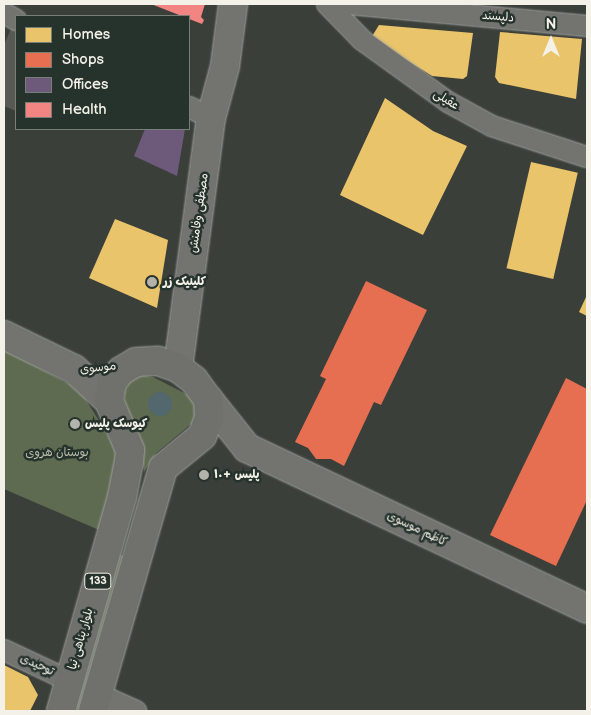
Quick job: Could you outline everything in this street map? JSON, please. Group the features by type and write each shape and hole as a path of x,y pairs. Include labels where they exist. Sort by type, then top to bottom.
{"main road":[{"name":"مصطفی وفامنش","path":"178,368 200,112 210,63 218,4"},
{"name":"مصطفی وفامنش","path":"200,112 225,66 233,4"},
{"path":"4,335 74,369"},
{"path":"109,401 112,382 121,371 136,362 158,361 178,368 194,380 208,399"},
{"name":"موسوی","path":"74,369 136,362"},
{"name":"موسوی","path":"74,369 109,401"},
{"name":"کاظم موسوی","path":"208,399 248,448 587,609"},
{"name":"133","path":"95,703 163,468 202,436 209,418 208,399"},
{"name":"بلوار پناهی نیا","path":"61,711 122,497 130,450 109,401"}],"street":[{"name":"عقیلی","path":"327,4 362,40 448,102 492,126 587,157"},
{"name":"دلپسند","path":"349,4 587,26"},
{"path":"4,13 15,19"},
{"name":"توحیدی","path":"4,650 70,680"},
{"path":"95,703 136,711"}],"green space":[{"name":"بوستان هروی","path":"4,349 80,390 120,455 99,530 4,489"},
{"path":"140,375 153,377 190,396 197,406 197,419 156,453 144,472 139,437 125,405 124,392 130,381"},
{"path":"117,556 125,557 84,711 71,711"}],"water":[{"path":"160,392 165,393 171,399 171,409 165,415 160,416 155,415 149,409 148,404 149,399 155,393"}],"building: Homes":[{"path":"379,25 473,33 467,76 463,79 432,76 371,38"},
{"path":"500,32 582,39 576,99 499,83 495,77"},
{"path":"385,98 433,131 467,146 423,235 340,195"},
{"path":"531,162 578,173 553,279 506,268"},
{"path":"115,219 168,240 157,308 89,278"},
{"path":"587,295 587,316 579,312"},
{"path":"4,665 28,677 38,695 30,711 4,711"}],"building: Shops":[{"path":"366,281 427,310 381,405 374,402 344,466 331,459 316,459 308,448 295,442 326,379 320,376"},
{"path":"566,378 587,389 587,500 556,566 490,535"}],"building: Offices":[{"path":"145,130 185,130 177,176 134,156"}],"building: Health":[{"path":"151,4 205,4 201,17 204,20 202,24 190,19 190,15 179,15"}],"building: Other":[{"path":"13,24 15,25 15,111 4,106 4,45"}],"place":[{"name":"کلینیک زر","path":"152,282"},
{"name":"کیوسک پلیس","path":"75,424"},
{"name":"پلیس +۱۰","path":"204,475"}]}
